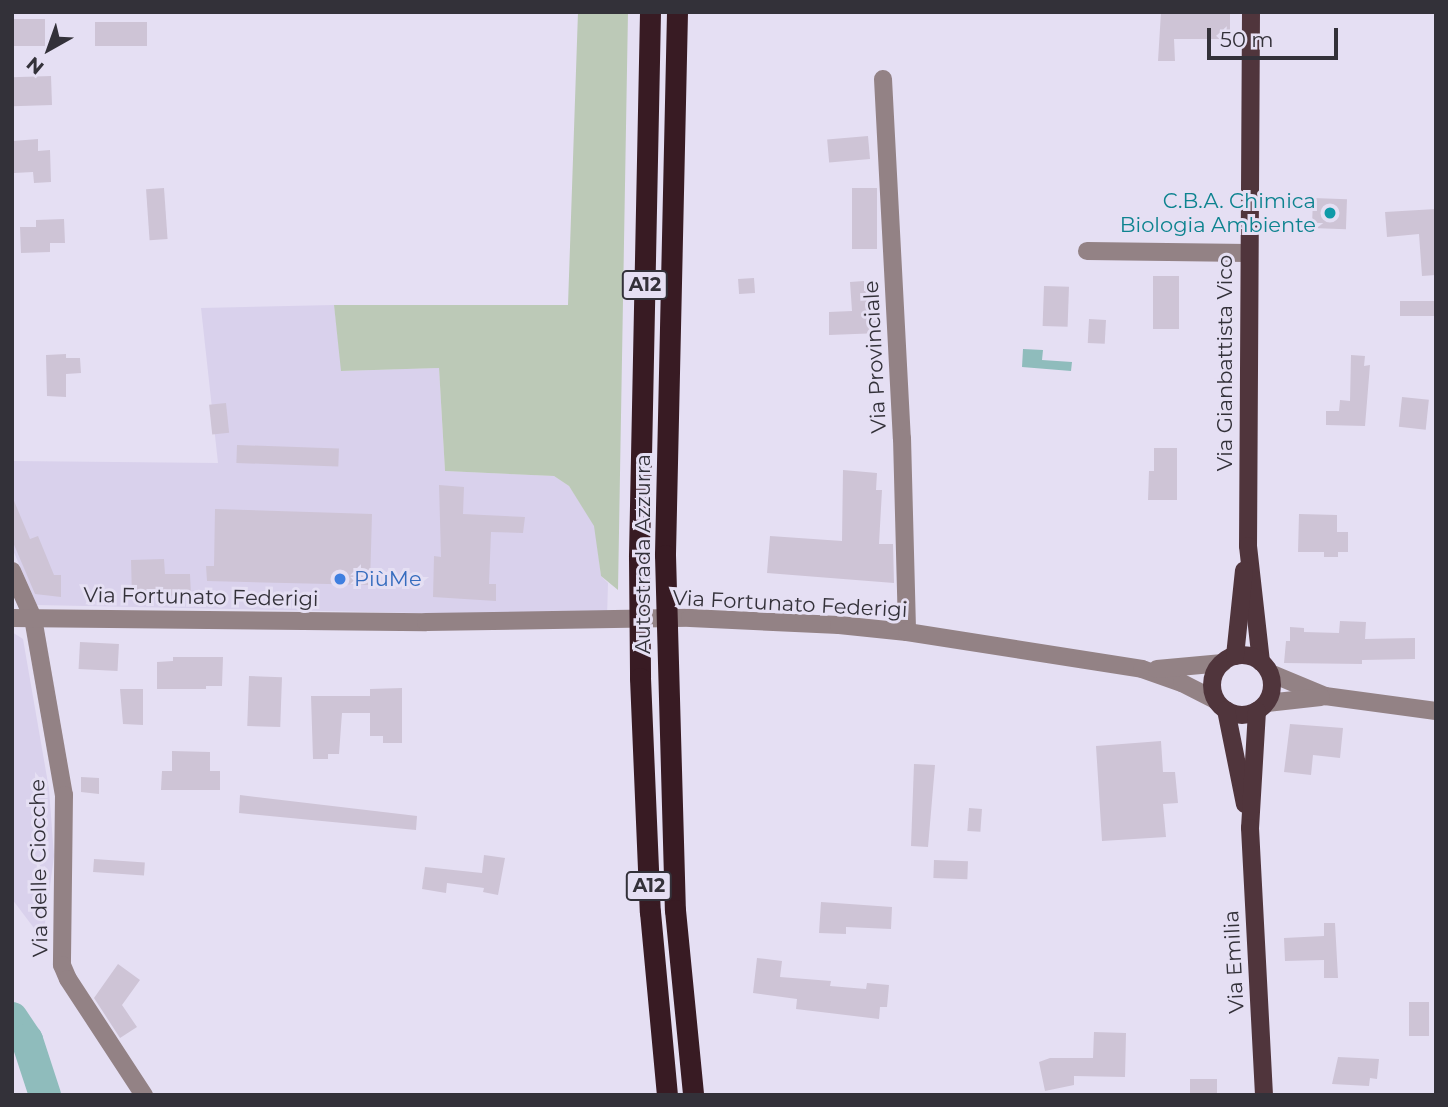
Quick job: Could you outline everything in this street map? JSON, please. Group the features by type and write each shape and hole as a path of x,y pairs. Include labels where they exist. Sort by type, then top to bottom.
{"highway":[{"name":"Autostrada Azzurra","path":"650,12 639,557 640,678 650,912 667,1095"},
{"name":"Autostrada Azzurra","path":"677,12 665,555 675,910 693,1095"}],"main road":[{"name":"Via Gianbattista Vico","path":"1251,12 1248,546 1266,668"},
{"name":"Via Gianbattista Vico","path":"1229,660 1248,546"},
{"path":"1229,660 1249,656 1266,668"},
{"name":"Via Emilia","path":"1229,660 1213,680 1250,828"},
{"name":"Via Emilia","path":"1264,1095 1250,828 1262,707 1272,685 1266,668"},
{"path":"1221,705 1238,715 1262,707"}],"street":[{"name":"Via Provinciale","path":"883,79 902,438 907,632"},
{"path":"1087,251 1248,253"},
{"name":"Via delle Ciocche","path":"12,570 33,618 64,795 62,965 68,979 144,1095"},
{"name":"Via Fortunato Federigi","path":"12,618 414,622 690,618 826,624 907,632 1142,669 1198,668 1229,660"},
{"path":"1266,668 1325,696"},
{"name":"Via Fortunato Federigi","path":"1142,669 1182,683 1221,705"},
{"path":"1262,707 1325,696 1436,711"}],"shaded area":[{"path":"578,12 628,12 618,590 601,576 594,526 569,486 554,476 445,471 439,368 341,371 334,305 568,305"},
{"path":"334,305 342,371 439,368 445,471 554,476 569,486 595,526 601,576 608,583 607,617 37,605 12,548 12,461 218,463 201,308"},
{"path":"1023,349 1043,350 1042,360 1072,362 1071,371 1022,367"},
{"path":"12,632 23,639 49,789 54,856 44,931 40,936 12,899"}],"building":[{"path":"1161,12 1230,12 1230,39 1174,39 1175,61 1158,61"},
{"path":"12,19 45,19 45,46 12,46"},
{"path":"95,22 147,22 147,46 95,46"},
{"path":"51,76 52,105 13,106 12,77"},
{"path":"868,136 870,159 829,162 827,140"},
{"path":"38,139 38,151 50,150 51,182 34,183 33,172 14,173 13,141"},
{"path":"164,188 168,239 150,240 146,189"},
{"path":"852,188 877,188 877,249 852,249"},
{"name":"C.B.A. Chimica Biologia Ambiente","path":"1313,198 1347,199 1346,229 1312,228"},
{"path":"1436,209 1436,275 1422,276 1419,234 1387,237 1385,212"},
{"path":"64,219 65,243 50,243 50,252 21,253 20,227 36,227 36,220"},
{"path":"1153,276 1179,276 1179,329 1153,329"},
{"path":"754,278 755,293 739,294 738,279"},
{"path":"864,281 864,291 879,291 881,333 829,335 829,312 852,311 850,282"},
{"path":"1044,286 1069,287 1068,327 1043,326"},
{"path":"1400,301 1436,301 1436,316 1400,316"},
{"path":"1089,319 1106,320 1105,344 1088,343"},
{"path":"66,354 66,358 80,358 81,373 66,374 66,397 47,396 46,355"},
{"path":"1351,355 1365,356 1364,366 1370,365 1365,426 1326,425 1326,411 1339,411 1340,400 1350,401"},
{"path":"1402,397 1429,400 1426,430 1399,427"},
{"path":"226,403 229,433 212,435 209,405"},
{"path":"237,445 339,449 338,467 236,463"},
{"path":"1154,448 1177,448 1177,500 1148,500 1149,471 1154,471"},
{"path":"843,470 877,473 876,490 882,490 879,544 893,544 894,583 767,573 770,536 842,541"},
{"path":"439,485 464,487 463,514 525,517 523,533 491,532 489,584 496,584 496,601 433,597 434,556 441,557"},
{"path":"12,496 30,539 38,536 54,575 61,575 61,597 35,594 12,540"},
{"path":"215,509 372,514 370,585 207,581 206,566 214,566"},
{"path":"1299,514 1337,515 1337,532 1348,532 1348,552 1338,552 1338,557 1324,557 1324,552 1298,552"},
{"path":"164,559 165,574 190,574 191,595 132,597 131,560"},
{"path":"1340,621 1366,622 1365,639 1415,638 1415,659 1362,660 1362,664 1284,663 1286,641 1290,641 1290,627 1304,628 1304,632 1339,633"},
{"path":"80,642 119,644 118,671 79,669"},
{"path":"173,657 223,657 222,686 206,686 206,689 157,689 157,662 173,661"},
{"path":"249,676 282,677 280,727 247,726"},
{"path":"402,688 402,743 383,743 383,736 370,736 370,713 342,713 339,754 328,754 328,759 313,759 311,696 370,696 370,689"},
{"path":"120,689 143,689 143,725 123,724"},
{"path":"1290,724 1343,728 1340,758 1313,755 1311,775 1284,772"},
{"path":"1161,741 1163,772 1175,772 1178,803 1163,804 1166,837 1102,841 1096,746"},
{"path":"172,751 210,752 210,771 220,771 220,790 161,790 162,771 172,771"},
{"path":"914,764 935,765 928,847 911,846"},
{"path":"81,777 99,778 99,794 81,792"},
{"path":"240,795 417,816 416,830 239,813"},
{"path":"969,808 982,809 980,832 967,831"},
{"path":"484,855 505,858 498,895 483,892 484,888 447,883 446,893 422,889 425,867 482,873"},
{"path":"94,859 145,863 144,876 93,872"},
{"path":"934,860 968,861 967,879 933,878"},
{"path":"821,902 892,907 891,929 846,927 846,934 819,933"},
{"path":"1324,923 1335,923 1338,978 1324,978 1324,960 1285,961 1284,938 1324,936"},
{"path":"757,958 782,961 780,977 831,981 830,986 866,989 867,983 889,985 887,1007 880,1007 879,1019 796,1009 797,999 753,993"},
{"path":"118,964 140,980 122,1005 137,1027 120,1038 94,998"},
{"path":"1409,1002 1429,1002 1429,1036 1409,1036"},
{"path":"1094,1032 1126,1033 1125,1077 1074,1076 1074,1085 1045,1091 1039,1062 1050,1058 1093,1058"},
{"path":"1338,1057 1379,1059 1377,1079 1370,1078 1369,1086 1332,1084"},
{"path":"1190,1079 1217,1079 1217,1095 1190,1095"}],"waterway":[{"path":"12,1018 27,1040 45,1095"}],"place":[{"name":"C.B.A. Chimica Biologia Ambiente","path":"1330,213"},
{"name":"PiùMe","path":"340,579"}]}
